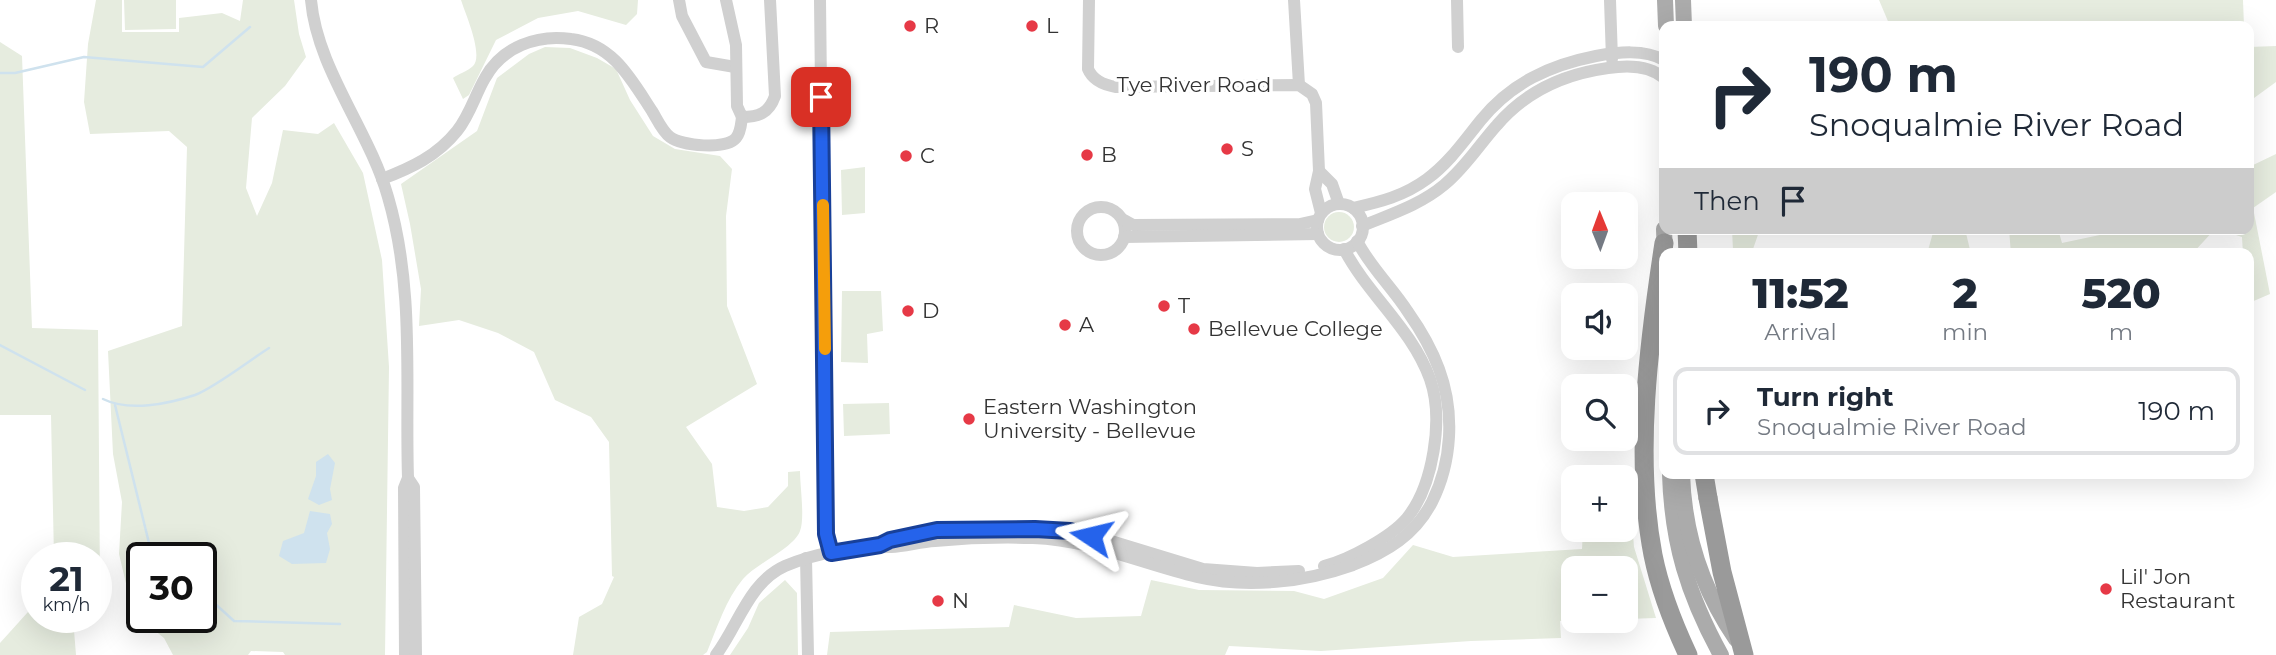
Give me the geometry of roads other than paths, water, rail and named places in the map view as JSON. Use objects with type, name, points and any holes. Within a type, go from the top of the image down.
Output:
[{"type":"highway","points":[[1659,298],[1652,322],[1645,441],[1648,515],[1653,554],[1668,609],[1688,655]]},
{"type":"highway","points":[[1705,479],[1722,572],[1746,655]]},
{"type":"main road","points":[[1665,0],[1666,21]]},
{"type":"main road","points":[[1683,0],[1684,21]]},
{"type":"main road","points":[[1670,479],[1672,520],[1682,567],[1695,604],[1720,655]]},
{"type":"main road","points":[[1682,479],[1686,518],[1695,555],[1712,599],[1746,655]]},
{"type":"street","points":[[311,0],[314,23],[325,57],[375,159],[382,180],[395,225],[405,288],[408,478],[404,488],[405,655]]},
{"type":"street","points":[[679,0],[682,16],[706,62],[735,67]]},
{"type":"street","points":[[382,180],[421,163],[447,142],[463,121],[492,66],[513,49],[533,41],[571,39],[604,50],[623,68],[665,132],[675,140],[689,144],[732,142],[739,134],[742,117],[737,106],[736,45],[726,0]]},
{"type":"street","points":[[742,117],[758,117],[771,107],[775,96],[770,0]]},
{"type":"street","points":[[820,0],[826,534],[831,553]]},
{"type":"street","name":"Tye River Road","points":[[1088,0],[1087,62],[1090,75],[1096,80],[1116,87],[1299,85],[1312,94],[1316,103],[1319,171]]},
{"type":"street","points":[[1294,0],[1299,85]]},
{"type":"street","points":[[1457,0],[1458,47]]},
{"type":"street","points":[[1609,0],[1612,67]]},
{"type":"street","points":[[1124,220],[1124,237],[1119,248],[1113,252],[1099,255],[1081,244],[1077,230],[1083,214],[1098,206],[1115,210],[1133,225],[1300,224],[1319,217],[1332,205],[1353,208],[1399,196],[1427,179],[1454,154],[1498,102],[1527,80],[1571,61],[1612,53],[1653,54],[1659,57]]},
{"type":"street","points":[[1363,226],[1410,207],[1446,183],[1506,116],[1535,92],[1570,76],[1612,67],[1643,67],[1659,74]]},
{"type":"street","points":[[1319,171],[1315,189],[1319,217],[1318,234],[1328,247],[1344,249],[1357,241],[1363,226],[1353,208]]},
{"type":"street","points":[[1319,171],[1332,184],[1339,204]]},
{"type":"street","points":[[1124,237],[1318,234]]},
{"type":"street","points":[[880,545],[891,547],[950,540],[1044,539],[1105,550],[1201,578],[1245,582],[1279,581],[1328,573],[1388,550],[1410,532],[1437,492],[1447,460],[1448,420],[1445,389],[1439,370],[1408,312],[1366,258],[1357,241]]},
{"type":"street","points":[[716,655],[764,579],[783,567],[806,558],[880,545],[890,540],[937,530],[1058,530],[1111,541],[1203,569],[1256,573],[1303,570],[1328,565],[1396,529],[1417,504],[1434,450],[1436,428],[1433,393],[1430,380],[1411,343],[1354,267],[1344,249]]},
{"type":"street","points":[[408,478],[414,487],[416,655]]},
{"type":"street","points":[[806,558],[808,650]]},
{"type":"water","points":[[328,454],[335,463],[330,489],[332,500],[319,505],[308,499],[316,476],[316,462]]},
{"type":"water","points":[[310,511],[330,514],[332,524],[327,533],[330,549],[326,563],[292,564],[279,556],[283,541],[304,533]]},
{"type":"waterway","points":[[0,73],[15,73],[84,57],[203,67],[250,27]]},
{"type":"waterway","points":[[0,345],[85,390]]},
{"type":"waterway","points":[[103,399],[136,406],[161,404],[195,395],[269,348]]},
{"type":"waterway","points":[[115,405],[149,542]]},
{"type":"waterway","points":[[217,606],[234,621],[340,624]]},
{"type":"place","name":"R","points":[[910,26]]},
{"type":"place","name":"L","points":[[1032,26]]},
{"type":"place","name":"S","points":[[1227,149]]},
{"type":"place","name":"B","points":[[1087,155]]},
{"type":"place","name":"C","points":[[906,156]]},
{"type":"place","name":"T","points":[[1164,306]]},
{"type":"place","name":"D","points":[[908,311]]},
{"type":"place","name":"A","points":[[1065,325]]},
{"type":"place","name":"Bellevue College","points":[[1194,329]]},
{"type":"place","name":"Eastern Washington University - Bellevue","points":[[969,419]]},
{"type":"place","name":"Lil' Jon Restaurant","points":[[2106,589]]},
{"type":"place","name":"N","points":[[938,601]]}]
